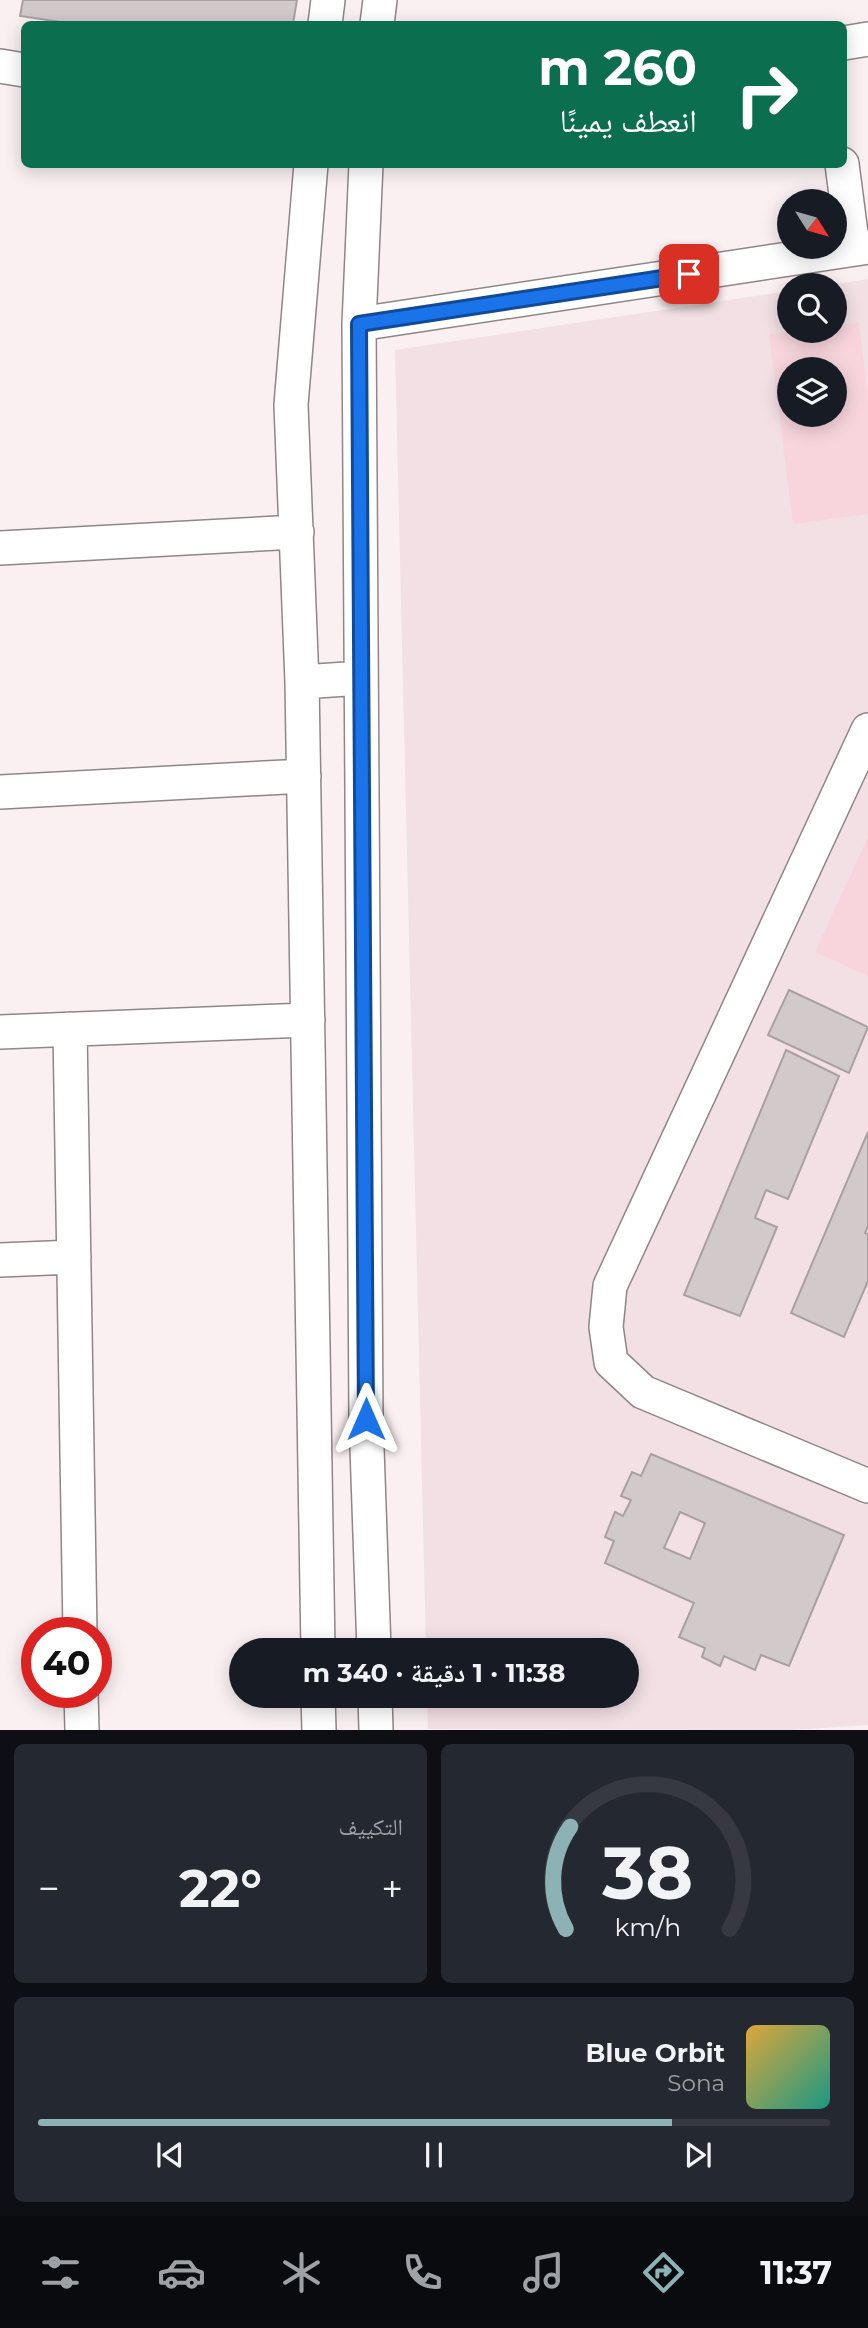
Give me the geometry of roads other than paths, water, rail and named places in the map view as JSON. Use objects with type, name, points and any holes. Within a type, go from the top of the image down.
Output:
[{"type":"street","points":[[325,21],[328,0]]},
{"type":"street","points":[[377,21],[380,0]]},
{"type":"street","points":[[847,42],[868,39]]},
{"type":"street","points":[[0,66],[21,70]]},
{"type":"street","points":[[311,168],[291,405],[302,682],[318,1638]]},
{"type":"street","points":[[366,168],[359,324],[366,1419],[374,1638]]},
{"type":"street","points":[[359,324],[861,248],[843,168]]},
{"type":"street","points":[[0,548],[297,532]]},
{"type":"street","points":[[302,682],[361,678]]},
{"type":"street","points":[[868,730],[610,1286],[606,1327],[611,1362],[643,1392],[868,1486]]},
{"type":"street","points":[[0,792],[304,776]]},
{"type":"street","points":[[0,1032],[308,1020]]},
{"type":"street","points":[[70,1029],[80,1617]]},
{"type":"street","points":[[0,1260],[74,1257]]},
{"type":"street","points":[[81,1708],[82,1730]]},
{"type":"street","points":[[318,1708],[319,1730]]},
{"type":"street","points":[[375,1708],[376,1730]]}]
